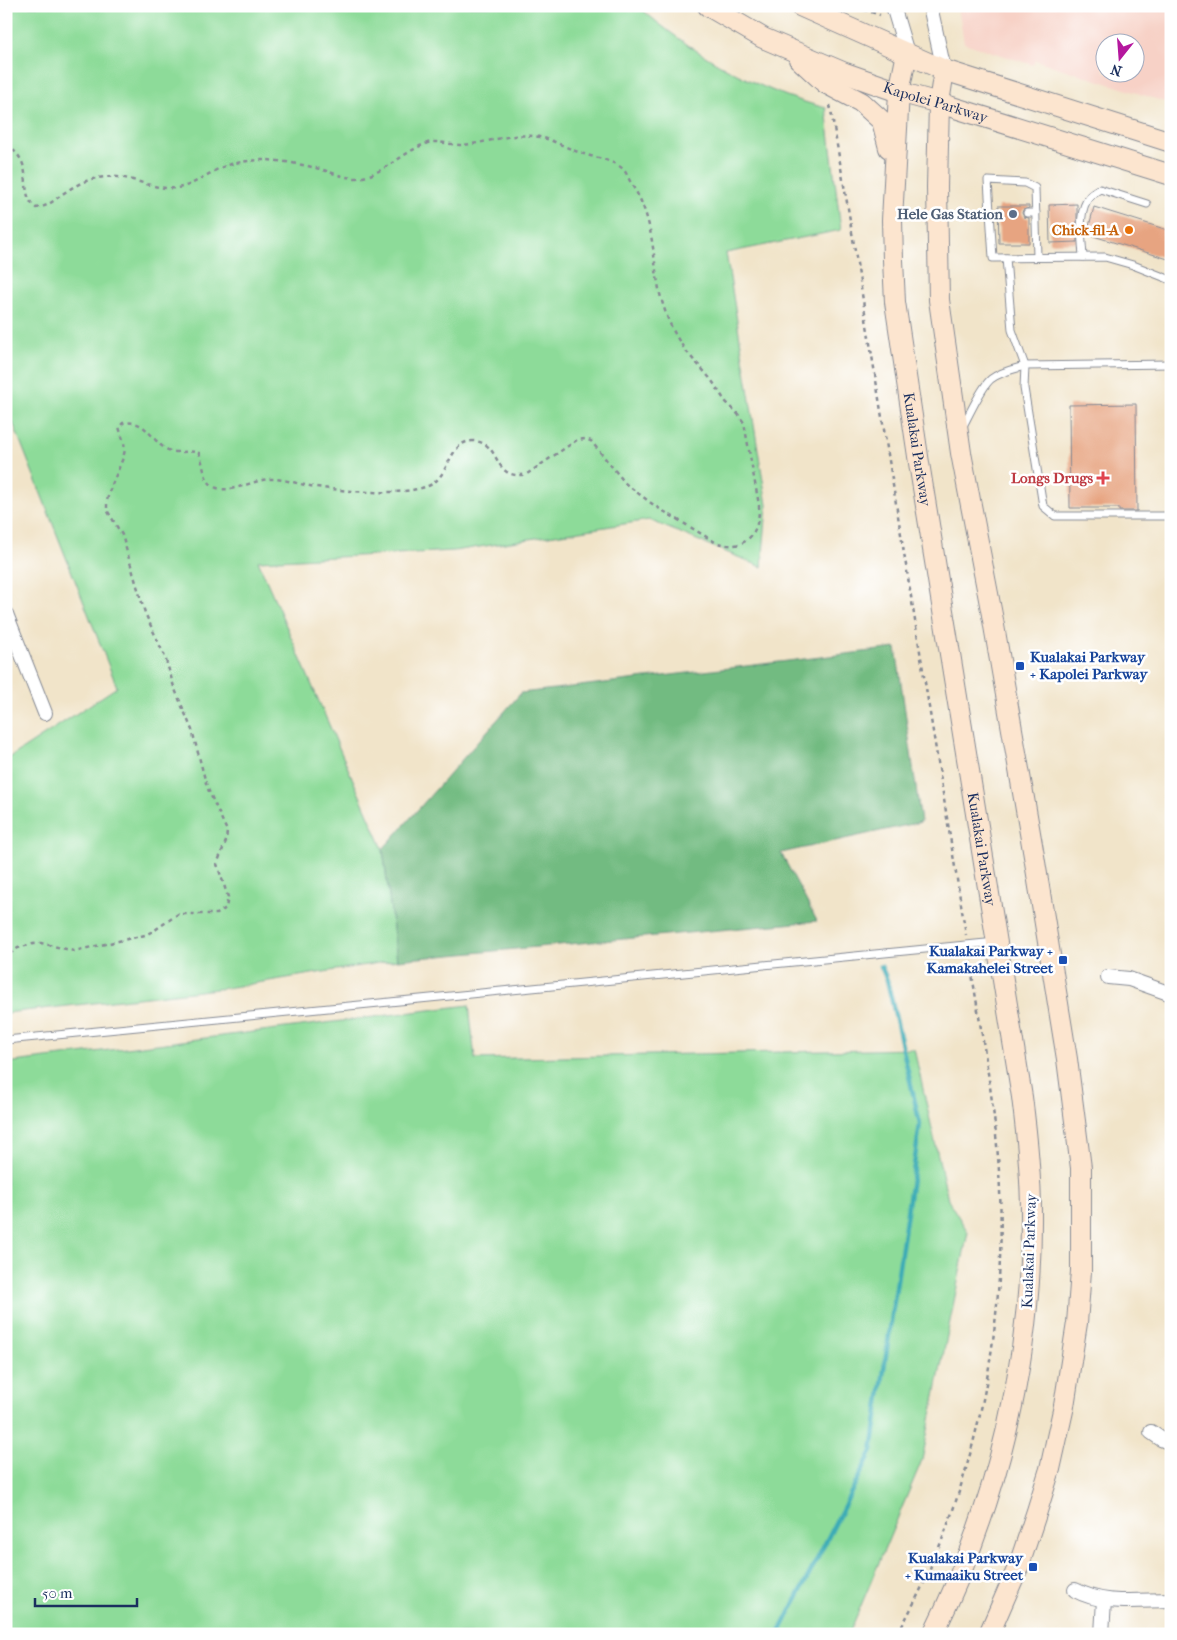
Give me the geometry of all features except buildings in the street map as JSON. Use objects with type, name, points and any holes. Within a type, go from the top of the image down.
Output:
[{"type":"main road","name":"Kapolei Parkway","points":[[708,6],[736,24],[790,51],[899,92],[1171,175]]},
{"type":"main road","points":[[800,6],[944,70],[1171,142]]},
{"type":"main road","points":[[790,51],[825,84],[861,102],[882,121],[894,170]]},
{"type":"main road","name":"Kualakai Parkway","points":[[906,53],[899,92],[894,170],[892,260],[900,344],[1022,1097],[1029,1148],[1032,1213],[1031,1259],[1023,1348],[1003,1449],[990,1495],[963,1569],[932,1634]]},
{"type":"main road","points":[[944,70],[939,103],[937,188],[939,300],[958,434],[1034,856],[1067,1059],[1081,1168],[1081,1271],[1077,1323],[1064,1406],[1050,1469],[1037,1511],[1019,1565],[989,1634]]},
{"type":"street","points":[[893,6],[906,53]]},
{"type":"street","points":[[930,6],[944,70]]},
{"type":"street","points":[[6,614],[45,714]]},
{"type":"street","points":[[1108,977],[1129,979],[1171,994]]},
{"type":"street","points":[[1151,1432],[1171,1444]]},
{"type":"street","points":[[1075,1590],[1084,1595],[1104,1600],[1171,1600]]},
{"type":"street","points":[[1102,1634],[1104,1600]]},
{"type":"lane","points":[[1037,257],[1035,188],[1025,183],[988,181],[993,213],[993,258],[1105,257],[1133,265],[1171,280]]},
{"type":"lane","points":[[1083,257],[1082,221],[1085,207],[1091,195],[1100,190],[1147,204]]},
{"type":"lane","points":[[1028,213],[1036,213]]},
{"type":"lane","points":[[1006,258],[1012,330],[1024,366],[1024,388],[1044,506],[1055,516],[1171,516]]},
{"type":"lane","points":[[958,434],[982,391],[991,379],[1006,371],[1024,366],[1171,364]]},
{"type":"lane","points":[[6,1040],[998,942]]},
{"type":"path","points":[[856,7],[880,15]]},
{"type":"path","points":[[830,105],[968,944],[993,1109],[1000,1190],[1001,1226],[998,1301],[985,1391],[975,1435],[961,1484],[933,1562],[898,1634]]},
{"type":"path","points":[[6,145],[17,153],[23,161],[28,198],[31,205],[36,208],[43,208],[66,191],[92,179],[108,176],[171,189],[181,188],[230,164],[264,160],[283,161],[357,178],[381,169],[416,148],[434,142],[462,145],[516,135],[544,138],[580,153],[613,163],[622,169],[644,209],[660,295],[674,334],[684,349],[708,375],[744,422],[760,518],[753,534],[740,545],[724,546],[715,542],[655,506],[626,484],[592,442],[585,439],[577,440],[527,474],[519,476],[512,476],[506,472],[489,448],[482,443],[473,441],[465,442],[458,447],[436,483],[416,490],[378,492],[350,490],[312,486],[275,479],[263,479],[221,490],[209,483],[206,478],[199,453],[192,450],[170,451],[140,425],[133,422],[123,423],[119,427],[125,450],[109,492],[107,510],[122,535],[146,612],[192,730],[207,787],[226,826],[227,836],[218,864],[228,901],[226,908],[220,913],[178,914],[145,935],[80,950],[68,950],[33,944],[18,948],[6,956]]},
{"type":"shaded area","points":[[958,6],[1171,6],[1171,104],[1103,82],[1144,82],[1144,32],[1094,32],[1094,79],[1035,60],[1033,65],[964,43]]},
{"type":"green space","points":[[6,6],[638,6],[680,39],[726,68],[775,92],[826,108],[841,230],[726,253],[767,505],[762,567],[649,520],[454,551],[258,561],[383,849],[397,960],[226,988],[6,1013],[6,760],[117,687],[6,405]]},
{"type":"green space","points":[[896,648],[921,822],[781,853],[817,921],[397,960],[383,849],[521,693]]},
{"type":"green space","points":[[469,1005],[475,1059],[914,1049],[948,1200],[968,1232],[922,1460],[849,1634],[6,1634],[6,1063]]},
{"type":"waterway","points":[[779,1634],[872,1451],[920,1124],[887,980],[881,966]]},
{"type":"place","name":"Hele Gas Station","points":[[1013,214]]},
{"type":"place","name":"Chick-fil-A","points":[[1129,230]]},
{"type":"place","name":"Longs Drugs","points":[[1103,478]]},
{"type":"place","name":"Kualakai Parkway + Kapolei Parkway","points":[[1020,666]]},
{"type":"place","name":"Kualakai Parkway + Kamakahelei Street","points":[[1063,960]]},
{"type":"place","name":"Kualakai Parkway + Kumaaiku Street","points":[[1033,1567]]}]
